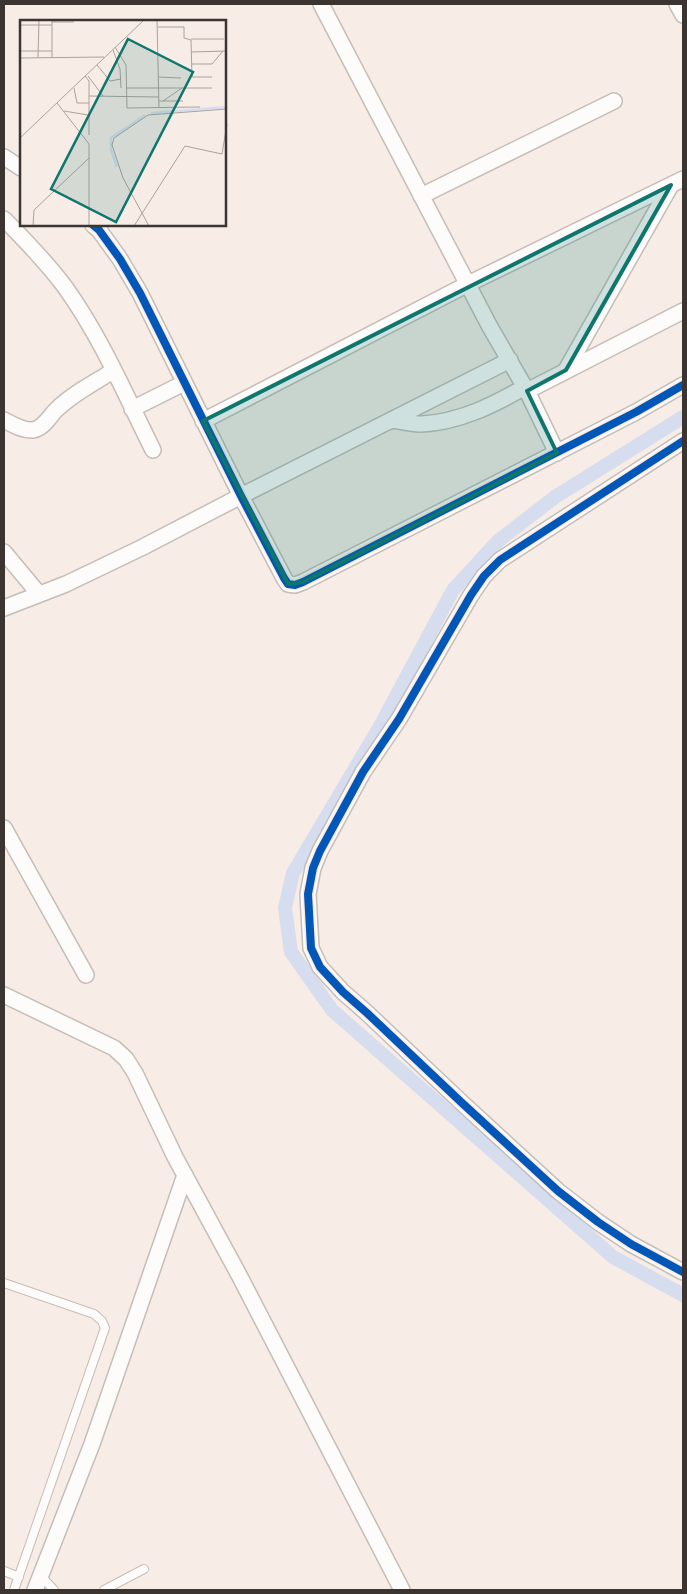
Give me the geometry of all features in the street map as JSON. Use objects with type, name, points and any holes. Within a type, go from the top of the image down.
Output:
[{"type":"street","points":[[321,4],[421,196],[526,389],[556,453]]},
{"type":"street","points":[[677,4],[683,15]]},
{"type":"street","points":[[421,196],[614,101]]},
{"type":"street","points":[[4,157],[20,167]]},
{"type":"street","points":[[203,422],[468,284],[677,182]]},
{"type":"street","points":[[566,370],[677,182]]},
{"type":"street","points":[[4,219],[65,287],[113,371],[152,450]]},
{"type":"street","points":[[94,226],[120,259],[140,293],[203,422],[288,584],[295,585],[636,412],[683,385]]},
{"type":"street","points":[[391,420],[421,424],[478,411],[566,370],[683,311]]},
{"type":"street","points":[[4,608],[66,584],[142,548],[510,360]]},
{"type":"street","points":[[4,420],[22,428],[37,429],[56,410],[74,396],[113,371]]},
{"type":"street","points":[[132,409],[184,383]]},
{"type":"street","points":[[683,442],[500,560],[484,576],[399,719],[351,793],[320,851],[313,868],[308,894],[309,934],[314,958],[343,992],[558,1190],[598,1222],[631,1244],[683,1272]]},
{"type":"street","points":[[4,552],[38,594]]},
{"type":"street","points":[[4,828],[86,975]]},
{"type":"street","points":[[4,995],[96,1038],[114,1048],[126,1059],[135,1073],[185,1175],[239,1275],[402,1590]]},
{"type":"street","points":[[36,1590],[92,1444],[185,1175]]},
{"type":"lane","points":[[4,1284],[94,1314],[100,1318],[104,1328],[14,1590]]},
{"type":"lane","points":[[104,1590],[144,1569]]},
{"type":"lane","points":[[4,1572],[19,1577]]},
{"type":"lane","points":[[41,1576],[54,1590]]},
{"type":"highlighted area","points":[[671,185],[566,370],[527,391],[557,453],[303,582],[288,584],[203,421]]},
{"type":"waterway","points":[[683,417],[555,497],[498,541],[453,590],[379,728],[293,873],[285,908],[291,952],[332,1010],[613,1257],[683,1295]]},
{"type":"cycle path","points":[[94,226],[120,259],[140,293],[241,496],[288,584],[295,585],[303,582],[636,412],[683,385]]},
{"type":"cycle path","points":[[683,441],[500,560],[484,576],[399,719],[363,772],[320,851],[313,868],[308,894],[311,948],[320,967],[343,992],[558,1191],[598,1222],[631,1244],[683,1272]]}]
